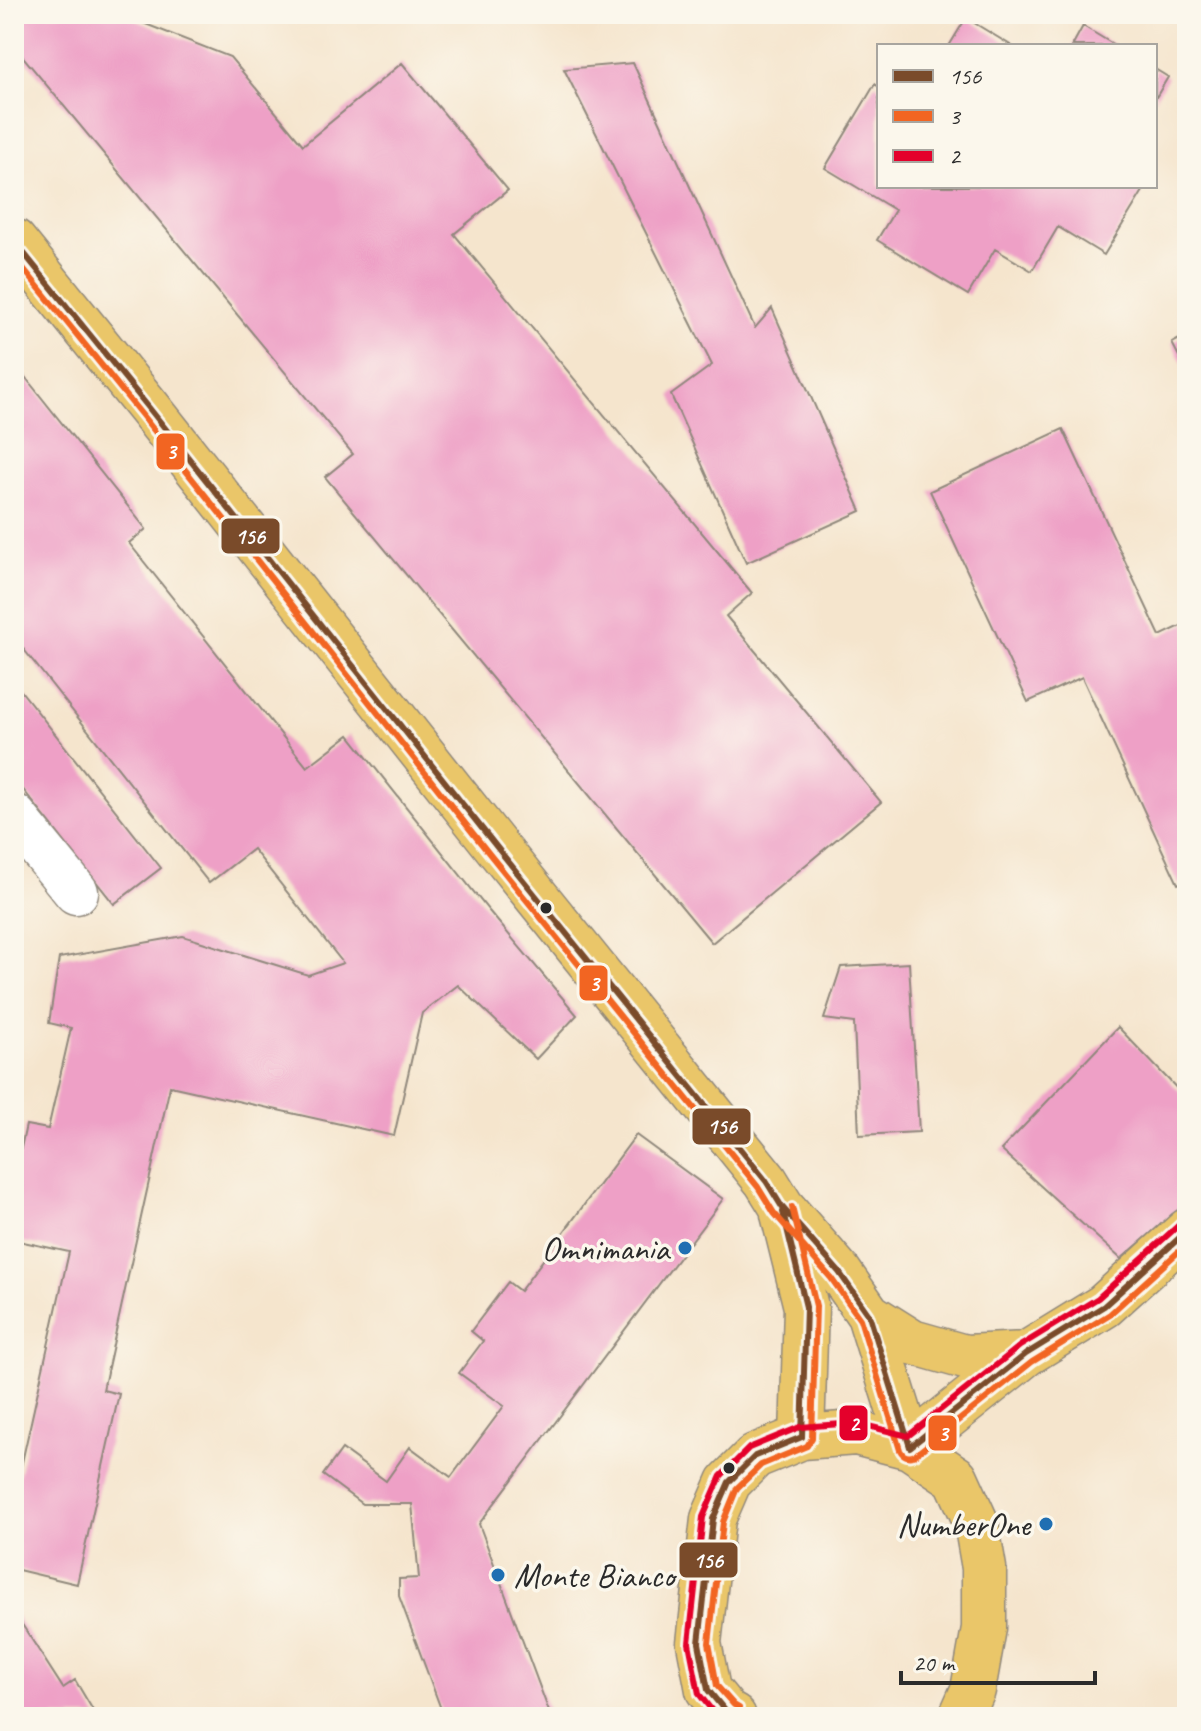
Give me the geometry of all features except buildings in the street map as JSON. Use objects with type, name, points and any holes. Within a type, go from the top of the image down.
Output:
[{"type":"main road","points":[[14,241],[748,1158],[782,1207],[839,1272],[869,1315],[910,1447]]},
{"type":"main road","points":[[782,1207],[806,1307],[802,1437]]},
{"type":"main road","points":[[910,1447],[1026,1354],[1104,1306],[1187,1231]]},
{"type":"main road","points":[[869,1315],[912,1342],[965,1357],[1026,1354]]},
{"type":"main road","points":[[726,1716],[708,1690],[699,1643],[713,1519],[729,1482],[755,1456],[802,1437],[856,1433],[910,1447],[956,1478],[976,1522],[984,1568],[984,1628],[973,1690],[961,1717]]},
{"type":"street","points":[[14,816],[76,892]]},
{"type":"transit line","name":"156","points":[[14,241],[766,1181],[782,1207],[839,1272],[869,1315],[910,1447]]},
{"type":"transit line","name":"3","points":[[14,257],[758,1187],[774,1213],[831,1278],[860,1319],[903,1454],[915,1455],[1032,1362],[1110,1314],[1187,1244]]},
{"type":"transit line","name":"3","points":[[739,1708],[717,1686],[709,1643],[723,1522],[737,1488],[761,1465],[807,1446],[812,1438],[816,1306],[792,1207]]},
{"type":"transit line","name":"156","points":[[783,1212],[806,1307],[802,1437]]},
{"type":"transit line","name":"2","points":[[717,1717],[699,1694],[689,1643],[703,1517],[721,1476],[749,1448],[800,1427],[856,1423],[908,1436],[1020,1346],[1098,1298],[1180,1224]]},
{"type":"transit line","name":"156","points":[[910,1447],[1026,1354],[1104,1306],[1187,1231]]},
{"type":"transit line","name":"156","points":[[734,1717],[708,1690],[699,1643],[713,1519],[729,1482],[755,1456],[802,1437]]},
{"type":"place","name":"Omnimania","points":[[685,1248]]},
{"type":"place","name":"NumberOne","points":[[1046,1524]]},
{"type":"place","name":"Monte Bianco","points":[[498,1575]]}]
